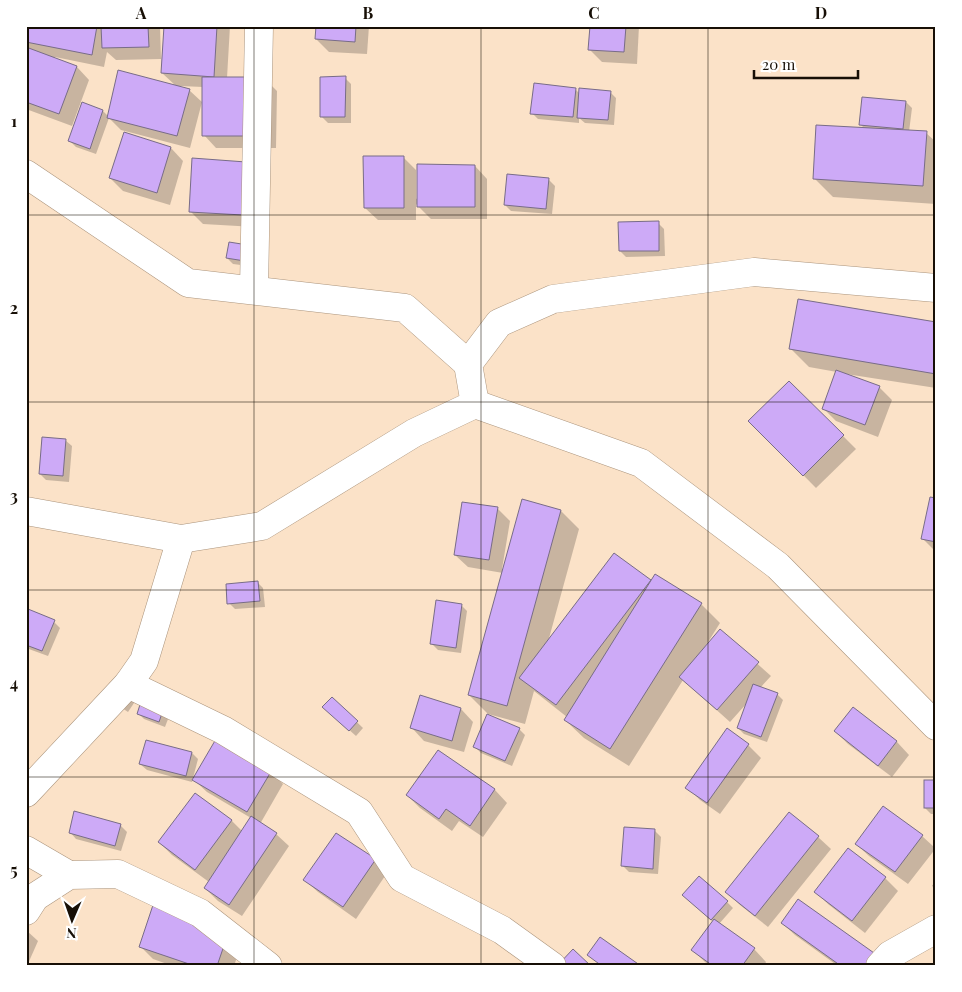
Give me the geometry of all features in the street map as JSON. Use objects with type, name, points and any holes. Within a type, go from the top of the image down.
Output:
[{"type":"street","points":[[254,290],[260,26]]},
{"type":"street","points":[[26,174],[188,283],[405,308],[468,364],[475,404]]},
{"type":"street","points":[[468,364],[499,323],[553,299],[754,272],[936,288]]},
{"type":"street","points":[[26,511],[181,539],[262,526],[414,433],[475,404],[641,463],[778,566],[936,726]]},
{"type":"street","points":[[26,793],[128,684],[144,661],[181,539]]},
{"type":"street","points":[[128,684],[223,730],[359,812],[402,878],[502,930],[552,966]]},
{"type":"street","points":[[26,850],[69,875],[118,874],[200,913],[268,966]]},
{"type":"street","points":[[26,911],[35,897],[69,875]]},
{"type":"street","points":[[889,962],[936,929]]},
{"type":"building","points":[[26,26],[97,26],[92,55],[26,42]]},
{"type":"building","points":[[101,26],[148,26],[149,47],[102,48]]},
{"type":"building","points":[[164,26],[217,26],[214,77],[161,73]]},
{"type":"building","points":[[316,26],[356,26],[355,42],[315,39]]},
{"type":"building","points":[[590,26],[626,26],[624,52],[588,50]]},
{"type":"building","points":[[26,47],[77,66],[59,114],[26,102]]},
{"type":"building","points":[[118,70],[190,89],[177,136],[107,118]]},
{"type":"building","points":[[346,76],[345,117],[320,117],[320,77]]},
{"type":"building","points":[[202,77],[265,77],[264,136],[202,136]]},
{"type":"building","points":[[534,83],[576,88],[573,117],[530,114]]},
{"type":"building","points":[[579,88],[611,91],[608,120],[577,118]]},
{"type":"building","points":[[862,97],[906,101],[903,129],[859,125]]},
{"type":"building","points":[[82,102],[103,110],[90,149],[68,141]]},
{"type":"building","points":[[816,125],[927,131],[923,186],[813,179]]},
{"type":"building","points":[[124,132],[171,147],[157,193],[109,178]]},
{"type":"building","points":[[363,156],[404,156],[404,208],[364,208]]},
{"type":"building","points":[[192,158],[246,162],[243,215],[189,212]]},
{"type":"building","points":[[417,164],[475,165],[475,207],[417,207]]},
{"type":"building","points":[[507,174],[549,178],[546,209],[504,205]]},
{"type":"building","points":[[659,221],[659,251],[619,251],[618,222]]},
{"type":"building","points":[[229,242],[254,246],[251,262],[226,258]]},
{"type":"building","points":[[798,299],[936,322],[936,374],[789,349]]},
{"type":"building","points":[[836,370],[880,386],[865,425],[822,409]]},
{"type":"building","points":[[789,381],[844,435],[803,476],[748,421]]},
{"type":"building","points":[[42,437],[66,439],[63,476],[39,474]]},
{"type":"building","points":[[930,497],[936,498],[936,542],[921,539]]},
{"type":"building","points":[[522,499],[561,510],[507,706],[468,695]]},
{"type":"building","points":[[462,502],[498,507],[489,560],[454,555]]},
{"type":"building","points":[[614,553],[651,580],[556,705],[519,678]]},
{"type":"building","points":[[655,574],[702,603],[610,749],[564,720]]},
{"type":"building","points":[[258,581],[260,601],[227,604],[226,584]]},
{"type":"building","points":[[436,600],[462,604],[456,648],[430,644]]},
{"type":"building","points":[[28,609],[55,620],[42,651],[26,645],[26,614]]},
{"type":"building","points":[[720,629],[759,662],[717,710],[679,677]]},
{"type":"building","points":[[753,684],[778,693],[761,737],[737,728]]},
{"type":"building","points":[[144,692],[167,699],[159,722],[137,714]]},
{"type":"building","points":[[420,695],[461,708],[452,741],[410,728]]},
{"type":"building","points":[[332,697],[358,721],[349,731],[322,707]]},
{"type":"building","points":[[853,707],[897,741],[878,766],[834,731]]},
{"type":"building","points":[[487,714],[520,728],[505,761],[473,747]]},
{"type":"building","points":[[727,728],[749,744],[707,803],[685,788]]},
{"type":"building","points":[[216,739],[272,770],[247,812],[192,780]]},
{"type":"building","points":[[146,740],[192,752],[186,776],[139,764]]},
{"type":"building","points":[[438,750],[495,789],[470,826],[446,809],[439,819],[406,795]]},
{"type":"building","points":[[924,780],[936,780],[936,808],[924,808]]},
{"type":"building","points":[[195,793],[232,820],[195,870],[158,842]]},
{"type":"building","points":[[883,806],[923,835],[895,872],[855,844]]},
{"type":"building","points":[[74,811],[121,824],[115,846],[69,833]]},
{"type":"building","points":[[789,812],[819,836],[755,916],[725,892]]},
{"type":"building","points":[[251,816],[277,833],[229,905],[204,888]]},
{"type":"building","points":[[624,827],[655,829],[653,869],[621,866]]},
{"type":"building","points":[[336,833],[376,859],[343,907],[303,880]]},
{"type":"building","points":[[848,848],[886,877],[852,921],[814,892]]},
{"type":"building","points":[[699,876],[728,901],[711,920],[682,895]]},
{"type":"building","points":[[798,899],[891,965],[841,966],[781,923]]},
{"type":"building","points":[[153,905],[229,931],[217,966],[195,966],[139,947]]},
{"type":"building","points":[[714,919],[755,948],[742,966],[713,966],[691,950]]},
{"type":"building","points":[[600,937],[641,966],[602,966],[587,955]]},
{"type":"building","points":[[573,949],[591,966],[557,966]]}]
